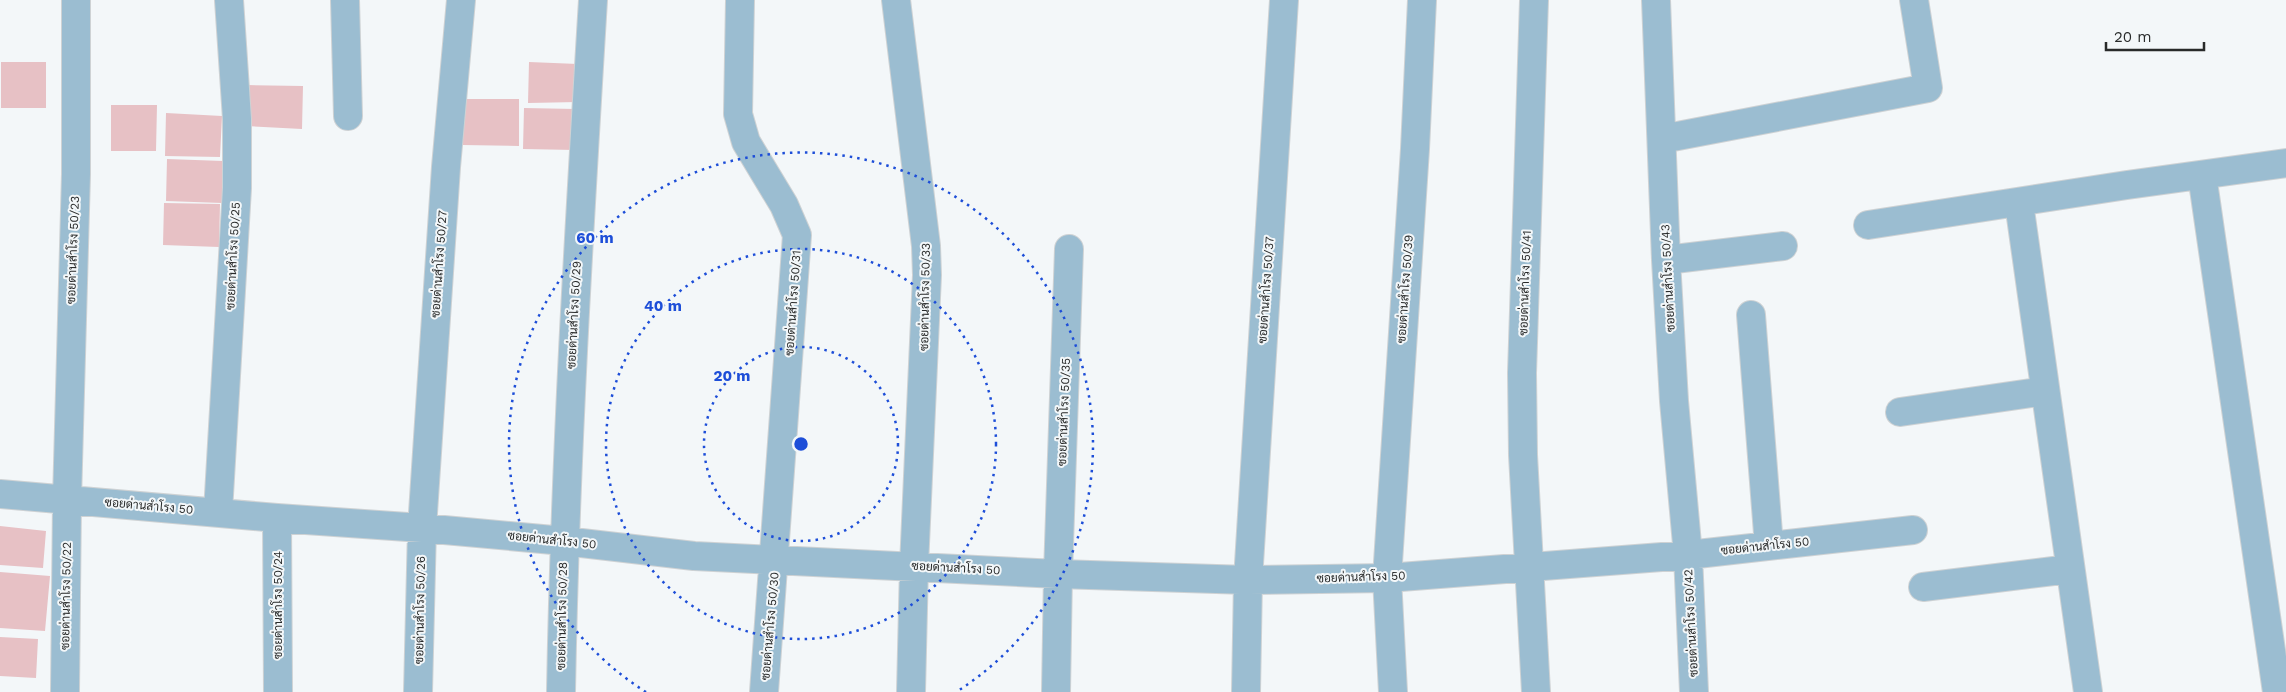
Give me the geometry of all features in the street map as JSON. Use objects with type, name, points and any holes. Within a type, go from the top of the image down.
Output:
[{"type":"street","name":"ซอยด่านสำโรง 50/23","points":[[67,500],[76,174],[76,0]]},
{"type":"street","name":"ซอยด่านสำโรง 50/25","points":[[218,512],[236,188],[237,119],[229,0]]},
{"type":"street","points":[[345,0],[348,116]]},
{"type":"street","name":"ซอยด่านสำโรง 50/27","points":[[422,528],[446,167],[461,0]]},
{"type":"street","name":"ซอยด่านสำโรง 50/29","points":[[564,541],[577,252],[593,0]]},
{"type":"street","name":"ซอยด่านสำโรง 50/31","points":[[740,0],[738,114],[746,142],[784,205],[798,235],[775,560]]},
{"type":"street","name":"ซอยด่านสำโรง 50/33","points":[[896,0],[926,246],[927,306],[914,566],[911,692]]},
{"type":"street","name":"ซอยด่านสำโรง 50/37","points":[[1246,692],[1248,580],[1284,0]]},
{"type":"street","name":"ซอยด่านสำโรง 50/39","points":[[1393,692],[1388,578],[1422,0]]},
{"type":"street","name":"ซอยด่านสำโรง 50/41","points":[[1534,0],[1522,373],[1523,454],[1536,692]]},
{"type":"street","name":"ซอยด่านสำโรง 50/43","points":[[1656,0],[1666,260],[1674,401],[1688,555]]},
{"type":"street","points":[[1662,139],[1928,88],[1914,0]]},
{"type":"street","points":[[1868,225],[2286,163]]},
{"type":"street","points":[[2202,175],[2277,692]]},
{"type":"street","points":[[2019,203],[2088,692]]},
{"type":"street","points":[[1666,260],[1783,246]]},
{"type":"street","name":"ซอยด่านสำโรง 50/35","points":[[1056,692],[1069,249]]},
{"type":"street","points":[[1751,315],[1768,546]]},
{"type":"street","points":[[1900,412],[2045,391]]},
{"type":"street","name":"ซอยด่านสำโรง 50","points":[[0,494],[277,518],[422,528],[564,541],[694,556],[1058,574],[1248,580],[1388,578],[1530,565],[1688,555],[1913,530]]},
{"type":"street","name":"ซอยด่านสำโรง 50/22","points":[[64,692],[67,500]]},
{"type":"street","name":"ซอยด่านสำโรง 50/24","points":[[277,518],[278,692]]},
{"type":"street","name":"ซอยด่านสำโรง 50/26","points":[[418,692],[422,528]]},
{"type":"street","name":"ซอยด่านสำโรง 50/28","points":[[561,692],[564,541]]},
{"type":"street","name":"ซอยด่านสำโรง 50/42","points":[[1688,555],[1694,692]]},
{"type":"street","name":"ซอยด่านสำโรง 50/30","points":[[764,692],[775,560]]},
{"type":"street","points":[[1923,586],[2070,569]]},
{"type":"building","points":[[1,62],[46,62],[46,108],[1,108]]},
{"type":"building","points":[[529,62],[578,64],[578,102],[528,103]]},
{"type":"building","points":[[247,85],[303,86],[302,129],[246,126]]},
{"type":"building","points":[[461,99],[519,99],[519,146],[462,145]]},
{"type":"building","points":[[111,105],[157,105],[156,151],[111,151]]},
{"type":"building","points":[[524,108],[576,109],[575,150],[523,149]]},
{"type":"building","points":[[166,113],[222,116],[220,157],[165,156]]},
{"type":"building","points":[[167,159],[223,161],[222,203],[166,201]]},
{"type":"building","points":[[164,203],[220,204],[219,247],[163,245]]},
{"type":"building","points":[[0,526],[46,531],[43,568],[0,565]]},
{"type":"building","points":[[0,572],[50,576],[45,631],[0,628]]},
{"type":"building","points":[[0,637],[38,639],[36,678],[0,676]]}]
